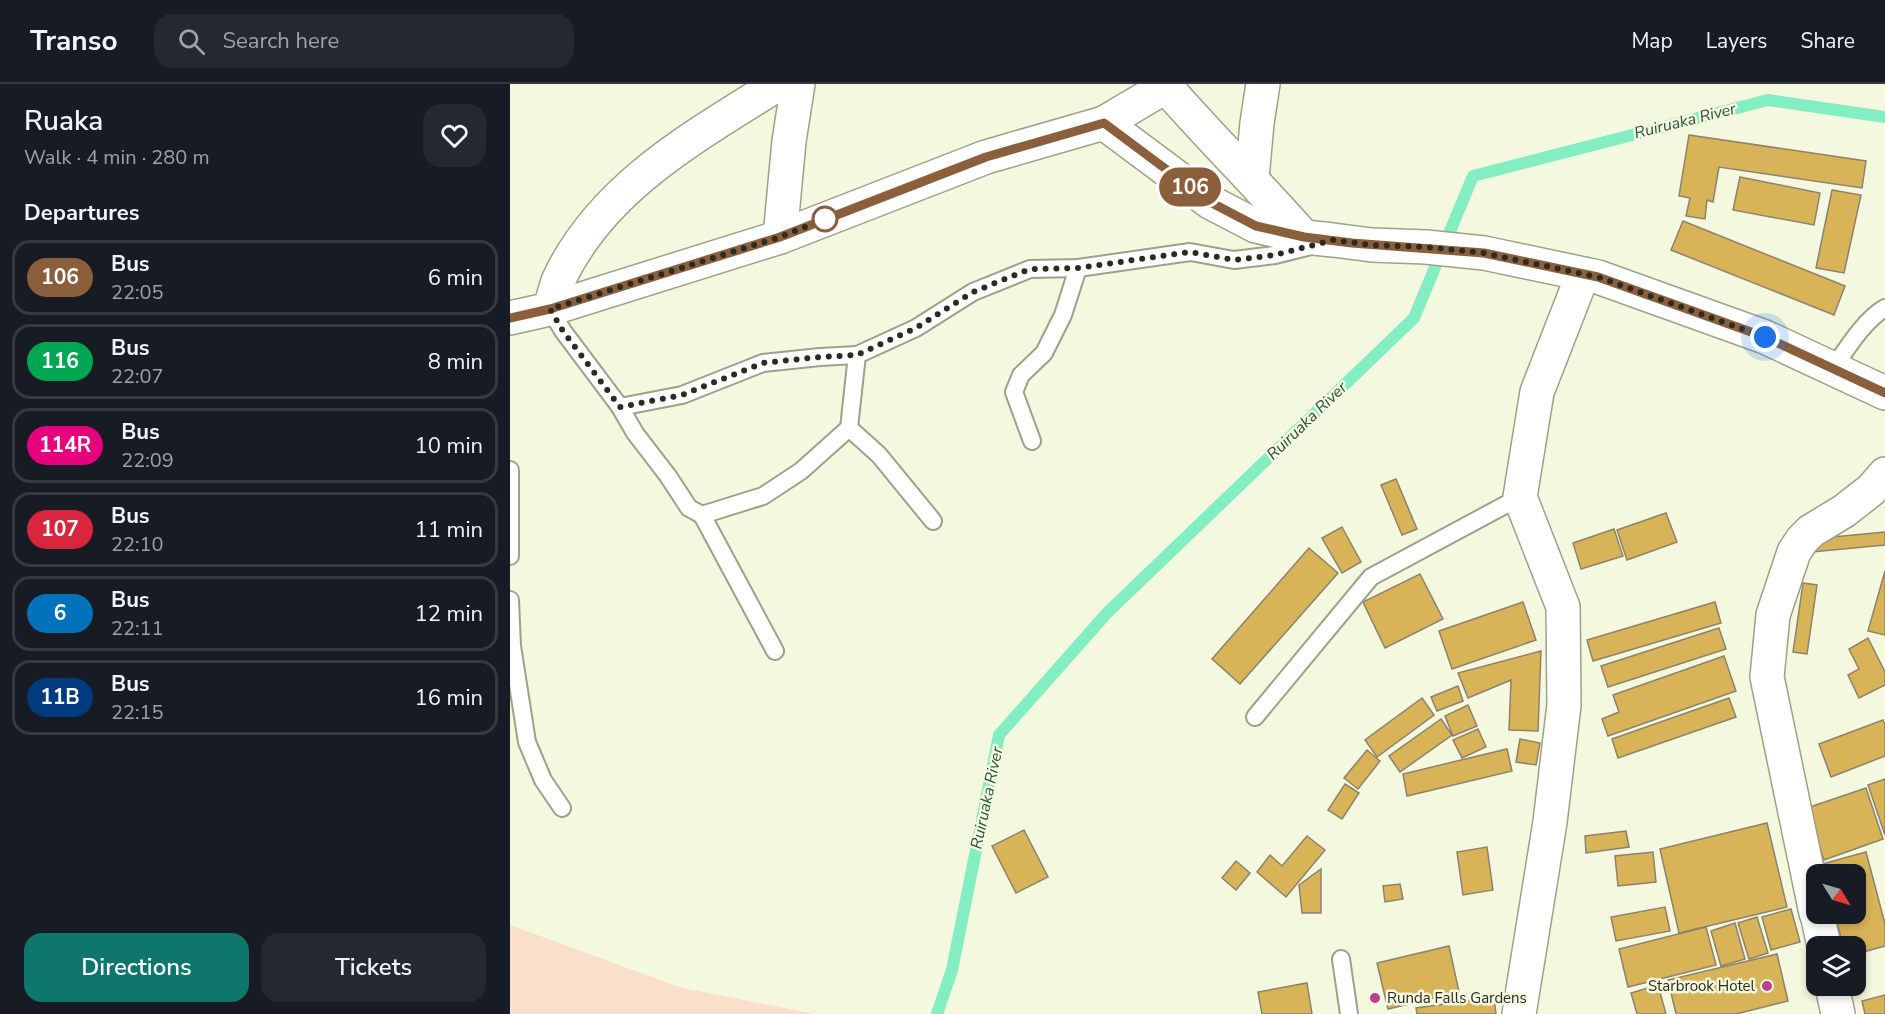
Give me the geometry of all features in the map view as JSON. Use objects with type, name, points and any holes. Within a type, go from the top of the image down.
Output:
[{"type":"main road","points":[[550,309],[558,280],[580,242],[620,194],[677,148],[778,84]]},
{"type":"main road","points":[[780,237],[789,141],[798,84]]},
{"type":"main road","points":[[1252,178],[1263,84]]},
{"type":"main road","points":[[510,318],[550,309],[780,237],[986,157],[1104,123],[1168,85],[1206,132],[1318,239]]},
{"type":"main road","points":[[1104,123],[1210,202],[1256,226],[1318,239],[1484,253],[1598,277],[1765,337],[1885,393]]},
{"type":"main road","points":[[1519,1014],[1549,833],[1564,705],[1563,607],[1520,497],[1538,392],[1583,274]]},
{"type":"main road","points":[[1807,864],[1767,677],[1773,615],[1794,552],[1802,540],[1811,531],[1844,511],[1885,474]]},
{"type":"main road","points":[[1834,996],[1838,1014]]},
{"type":"lane","points":[[620,407],[682,395],[763,363],[857,355],[916,328],[973,292],[1030,269],[1078,268],[1190,252],[1234,260],[1275,255],[1318,239]]},
{"type":"lane","points":[[1032,441],[1014,392],[1021,375],[1044,353],[1063,315],[1078,268]]},
{"type":"lane","points":[[1832,370],[1855,338],[1885,308]]},
{"type":"lane","points":[[550,309],[563,331],[620,407],[635,433],[689,508],[702,515],[775,651]]},
{"type":"lane","points":[[702,515],[763,496],[801,471],[849,428],[857,355]]},
{"type":"lane","points":[[849,428],[879,455],[933,521]]},
{"type":"lane","points":[[510,470],[510,556]]},
{"type":"lane","points":[[1255,717],[1371,577],[1520,497]]},
{"type":"lane","points":[[510,600],[512,646],[527,742],[543,780],[562,808]]},
{"type":"lane","points":[[1341,959],[1349,1014]]},
{"type":"shaded area","points":[[510,925],[682,988],[816,1014],[510,1014]]},
{"type":"building","points":[[1689,135],[1866,161],[1862,188],[1719,167],[1713,202],[1707,200],[1705,219],[1686,216],[1690,198],[1679,196]]},
{"type":"building","points":[[1740,177],[1820,193],[1814,225],[1733,210]]},
{"type":"building","points":[[1832,190],[1861,195],[1844,273],[1816,268]]},
{"type":"building","points":[[1683,221],[1845,286],[1834,315],[1671,250]]},
{"type":"building","points":[[1396,479],[1417,529],[1402,535],[1381,485]]},
{"type":"building","points":[[1666,513],[1677,542],[1627,560],[1617,530]]},
{"type":"building","points":[[1342,527],[1361,562],[1342,573],[1322,538]]},
{"type":"building","points":[[1614,529],[1623,556],[1581,569],[1573,543]]},
{"type":"building","points":[[1885,532],[1885,545],[1812,552],[1812,539]]},
{"type":"building","points":[[1309,548],[1338,573],[1240,684],[1212,659]]},
{"type":"building","points":[[1885,571],[1885,635],[1868,631]]},
{"type":"building","points":[[1420,574],[1443,619],[1385,648],[1363,602]]},
{"type":"building","points":[[1803,583],[1817,585],[1807,654],[1793,652]]},
{"type":"building","points":[[1523,602],[1536,640],[1452,669],[1439,631]]},
{"type":"building","points":[[1715,602],[1721,623],[1593,661],[1587,640]]},
{"type":"building","points":[[1719,628],[1726,649],[1608,687],[1601,666]]},
{"type":"building","points":[[1868,638],[1885,672],[1885,685],[1859,698],[1848,675],[1859,669],[1849,649]]},
{"type":"building","points":[[1541,651],[1538,731],[1509,730],[1511,680],[1468,698],[1458,673]]},
{"type":"building","points":[[1724,656],[1736,691],[1608,736],[1602,719],[1619,712],[1613,695]]},
{"type":"building","points":[[1458,686],[1463,701],[1437,711],[1431,697]]},
{"type":"building","points":[[1422,698],[1434,715],[1377,757],[1365,740]]},
{"type":"building","points":[[1729,698],[1736,717],[1618,758],[1612,739]]},
{"type":"building","points":[[1468,705],[1477,726],[1453,736],[1445,716]]},
{"type":"building","points":[[1441,719],[1452,735],[1400,772],[1389,756]]},
{"type":"building","points":[[1883,720],[1885,756],[1831,777],[1819,744]]},
{"type":"building","points":[[1478,729],[1486,747],[1462,758],[1453,740]]},
{"type":"building","points":[[1520,739],[1540,743],[1536,765],[1516,762]]},
{"type":"building","points":[[1507,749],[1512,771],[1407,796],[1403,774]]},
{"type":"building","points":[[1367,750],[1380,761],[1358,789],[1344,778]]},
{"type":"building","points":[[1885,779],[1885,835],[1868,785]]},
{"type":"building","points":[[1345,784],[1359,793],[1342,819],[1328,810]]},
{"type":"building","points":[[1866,788],[1883,839],[1824,860],[1807,808]]},
{"type":"building","points":[[1767,823],[1787,907],[1679,933],[1660,849]]},
{"type":"building","points":[[1024,830],[1048,877],[1016,893],[992,846]]},
{"type":"building","points":[[1626,831],[1629,847],[1586,853],[1585,836]]},
{"type":"building","points":[[1307,836],[1325,850],[1286,897],[1257,872],[1270,855],[1282,866]]},
{"type":"building","points":[[1487,847],[1493,890],[1463,895],[1457,852]]},
{"type":"building","points":[[1653,852],[1656,882],[1618,886],[1615,856]]},
{"type":"building","points":[[1866,852],[1885,924],[1885,946],[1866,951],[1866,936],[1840,936],[1838,924],[1866,924],[1866,864],[1822,864]]},
{"type":"building","points":[[1236,861],[1250,873],[1236,890],[1222,878]]},
{"type":"building","points":[[1321,869],[1321,913],[1302,913],[1299,885]]},
{"type":"building","points":[[1400,884],[1403,899],[1385,902],[1383,886]]},
{"type":"building","points":[[1665,907],[1670,931],[1616,941],[1611,917]]},
{"type":"building","points":[[1791,909],[1800,942],[1771,950],[1762,917]]},
{"type":"building","points":[[1757,917],[1768,953],[1749,959],[1738,923]]},
{"type":"building","points":[[1735,923],[1745,959],[1721,966],[1711,931]]},
{"type":"building","points":[[1706,927],[1716,965],[1628,987],[1619,949]]},
{"type":"building","points":[[1449,946],[1459,992],[1388,1009],[1377,963]]},
{"type":"building","points":[[1777,954],[1788,1001],[1736,1014],[1676,1014],[1668,980]]},
{"type":"building","points":[[1307,983],[1312,1014],[1262,1014],[1258,992]]},
{"type":"building","points":[[1658,985],[1666,1014],[1637,1014],[1631,993]]},
{"type":"building","points":[[1885,995],[1885,1014],[1865,1014],[1862,1001]]},
{"type":"building","points":[[1494,997],[1496,1014],[1417,1014],[1416,1008]]},
{"type":"waterway","name":"Ruiruaka River","points":[[937,1014],[952,970],[999,735],[1107,613],[1414,318],[1473,176],[1768,100],[1885,117]]},
{"type":"bus line","name":"106","points":[[510,318],[550,309],[780,237],[986,157],[1104,123],[1210,202],[1256,226],[1304,237],[1352,243],[1484,253],[1598,277],[1765,337],[1885,393]]},
{"type":"place","name":"Starbrook Hotel","points":[[1767,986]]},
{"type":"place","name":"Runda Falls Gardens","points":[[1375,998]]},
{"type":"route","points":[[825,219],[780,237],[550,309],[563,331],[620,407],[682,395],[763,363],[857,355],[916,328],[973,292],[1030,269],[1078,268],[1190,252],[1234,260],[1275,255],[1333,240],[1484,253],[1598,277],[1765,337]]}]
